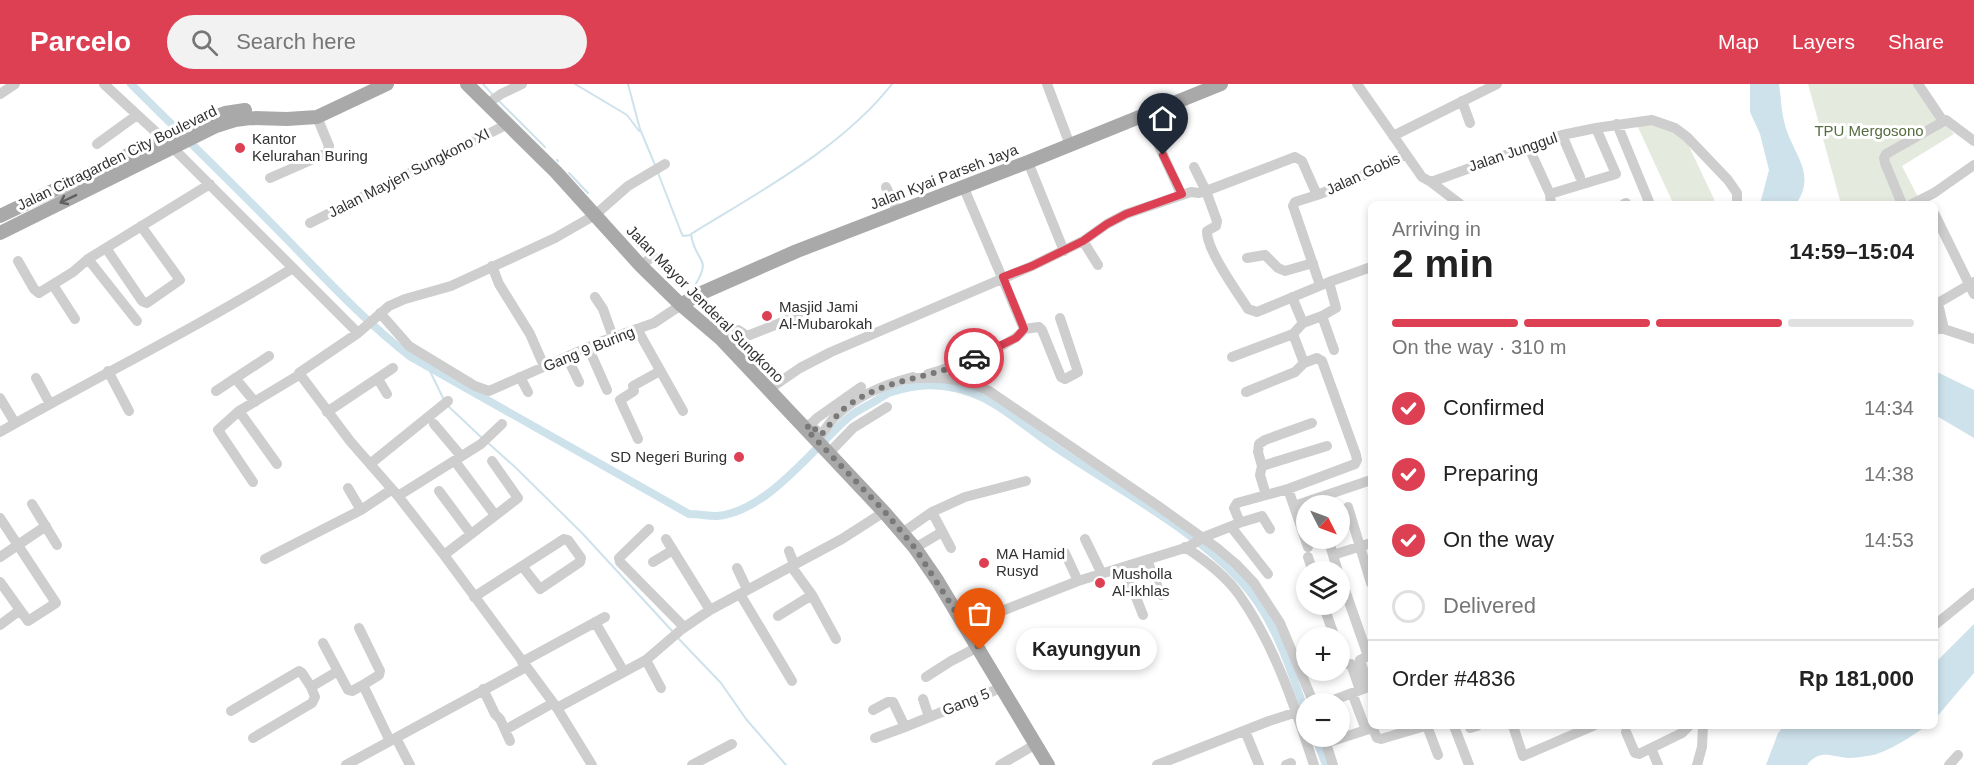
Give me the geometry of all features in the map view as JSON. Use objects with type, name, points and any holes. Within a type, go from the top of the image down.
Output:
[{"type":"main road","name":"Jalan Citragarden City Boulevard","points":[[0,216],[171,141],[225,113],[240,110],[313,110],[331,104],[370,84]]},
{"type":"main road","name":"Jalan Citragarden City Boulevard","points":[[194,130],[235,120],[317,117],[387,84]]},
{"type":"main road","name":"Jalan Mayor Jenderal Sungkono","points":[[467,84],[494,99],[508,124],[556,172],[600,210],[648,260],[681,305],[727,335],[773,386],[816,428],[828,452],[885,512],[915,548],[1003,687],[1048,765]]},
{"type":"main road","name":"Jalan Kyai Parseh Jaya","points":[[681,305],[697,295],[797,251],[1070,146],[1221,84]]},
{"type":"main road","name":"Jalan Citragarden City Boulevard","points":[[0,233],[171,141]]},
{"type":"street","points":[[0,94],[15,84]]},
{"type":"street","points":[[104,84],[137,115],[171,141],[293,268],[360,331]]},
{"type":"street","points":[[494,99],[522,84]]},
{"type":"street","points":[[1047,84],[1070,146]]},
{"type":"street","points":[[1357,84],[1422,177],[1456,201]]},
{"type":"street","points":[[1393,136],[1497,84]]},
{"type":"street","points":[[1918,84],[1943,121]]},
{"type":"street","points":[[1462,101],[1470,123]]},
{"type":"street","points":[[97,144],[137,115]]},
{"type":"street","points":[[1144,115],[1182,194]]},
{"type":"street","points":[[270,178],[327,153],[329,146],[317,117]]},
{"type":"street","name":"Jalan Junggul","points":[[1431,182],[1562,135],[1617,124],[1652,120],[1675,128],[1694,144],[1728,180],[1737,193],[1737,201]]},
{"type":"street","points":[[1901,201],[1884,156],[1943,121],[1949,121],[1974,141]]},
{"type":"street","name":"Jalan Mayjen Sungkono XI","points":[[310,223],[508,124]]},
{"type":"street","points":[[1617,124],[1649,201]]},
{"type":"street","points":[[1528,146],[1550,199],[1616,174],[1596,128]]},
{"type":"street","points":[[1562,135],[1580,177]]},
{"type":"street","name":"Jalan Gobis","points":[[1206,191],[1295,157],[1302,161],[1317,195],[1348,183],[1406,154]]},
{"type":"street","points":[[1028,162],[1064,250]]},
{"type":"street","points":[[1927,201],[1974,165]]},
{"type":"street","points":[[253,482],[218,430],[239,411],[299,375],[300,370],[360,331],[389,306],[405,299],[452,286],[555,238],[600,210],[628,186],[659,167]]},
{"type":"street","points":[[1194,167],[1206,191],[1217,225],[1207,231],[1207,237],[1223,270],[1248,309],[1257,312],[1325,283],[1368,268]]},
{"type":"street","points":[[18,261],[37,292],[73,272],[106,248],[210,184]]},
{"type":"street","points":[[886,186],[898,212]]},
{"type":"street","points":[[963,186],[1024,329]]},
{"type":"street","points":[[773,386],[808,364],[855,340],[1083,241],[1126,214],[1182,194],[1206,191]]},
{"type":"street","points":[[1232,357],[1293,334],[1303,323],[1336,308],[1314,263],[1293,206],[1295,202],[1317,195]]},
{"type":"street","points":[[1938,221],[1973,287],[1938,304]]},
{"type":"street","points":[[106,248],[142,301],[147,303],[180,280],[141,226]]},
{"type":"street","points":[[1083,241],[1098,265]]},
{"type":"street","points":[[1246,258],[1265,255],[1278,268],[1285,271],[1314,263]]},
{"type":"street","points":[[88,260],[137,321]]},
{"type":"street","points":[[492,266],[506,296],[530,334],[544,366]]},
{"type":"street","points":[[0,432],[108,371],[233,306],[293,268]]},
{"type":"street","points":[[52,285],[75,319]]},
{"type":"street","points":[[595,297],[603,309],[613,337]]},
{"type":"street","points":[[1292,297],[1303,323]]},
{"type":"street","name":"Gang 9 Buring","points":[[379,314],[415,351],[484,391],[494,389],[613,337],[663,319],[681,305]]},
{"type":"street","points":[[1938,312],[1940,329],[1974,339]]},
{"type":"street","points":[[727,335],[738,330],[747,336],[798,316]]},
{"type":"street","points":[[1322,316],[1334,350]]},
{"type":"street","points":[[816,428],[835,417],[857,399],[907,379],[965,363],[1016,338],[1024,329],[1039,327],[1042,330],[1061,377],[1065,379],[1078,372],[1060,318]]},
{"type":"street","points":[[637,329],[683,411]]},
{"type":"street","points":[[1293,334],[1304,363]]},
{"type":"street","points":[[588,348],[607,390]]},
{"type":"street","points":[[216,391],[269,356]]},
{"type":"street","points":[[567,357],[579,382]]},
{"type":"street","points":[[1246,392],[1295,372],[1304,363],[1317,358],[1322,361],[1357,460],[1351,466],[1235,505],[1235,525],[1268,574]]},
{"type":"street","points":[[327,411],[393,368]]},
{"type":"street","points":[[108,371],[129,411]]},
{"type":"street","points":[[638,440],[620,400],[633,394],[633,386],[660,371]]},
{"type":"street","points":[[299,375],[444,555],[555,705],[592,765]]},
{"type":"street","points":[[520,376],[528,392]]},
{"type":"street","points":[[907,379],[929,376],[944,377],[971,382],[989,391],[1236,564],[1254,583],[1280,623],[1309,693]]},
{"type":"street","points":[[36,378],[50,404]]},
{"type":"street","points":[[235,378],[255,402]]},
{"type":"street","points":[[378,379],[387,394]]},
{"type":"street","points":[[816,428],[861,387]]},
{"type":"street","points":[[0,398],[15,423]]},
{"type":"street","points":[[370,464],[445,403]]},
{"type":"street","points":[[828,452],[853,428],[887,407]]},
{"type":"street","points":[[239,411],[277,464]]},
{"type":"street","points":[[1266,495],[1260,475],[1262,466],[1258,452],[1259,444],[1312,423]]},
{"type":"street","points":[[434,424],[495,515]]},
{"type":"street","points":[[265,560],[459,460],[486,441],[502,424]]},
{"type":"street","points":[[1262,466],[1327,447]]},
{"type":"street","points":[[444,555],[518,498],[492,461]]},
{"type":"street","points":[[902,533],[932,512],[965,497],[1026,481]]},
{"type":"street","points":[[1294,506],[1368,481]]},
{"type":"street","points":[[348,488],[361,510]]},
{"type":"street","points":[[1288,489],[1310,561]]},
{"type":"street","points":[[438,491],[471,534]]},
{"type":"street","points":[[32,504],[57,545]]},
{"type":"street","points":[[1350,511],[1365,545],[1368,564]]},
{"type":"street","points":[[505,730],[646,660],[683,628],[710,610],[842,539],[885,512]]},
{"type":"street","points":[[932,512],[951,548]]},
{"type":"street","points":[[964,626],[1078,581],[1187,547],[1235,525],[1262,516],[1270,529]]},
{"type":"street","points":[[0,518],[56,603],[28,621],[0,582]]},
{"type":"street","points":[[0,556],[46,526]]},
{"type":"street","points":[[649,529],[619,558],[683,628]]},
{"type":"street","points":[[915,548],[942,532]]},
{"type":"street","points":[[474,597],[522,566],[564,539],[568,540],[581,558],[580,562],[540,589],[522,566]]},
{"type":"street","points":[[666,539],[710,610]]},
{"type":"street","points":[[1085,539],[1102,574]]},
{"type":"street","points":[[1333,555],[1365,545]]},
{"type":"street","points":[[1187,547],[1239,595],[1296,701]]},
{"type":"street","points":[[1331,549],[1335,561]]},
{"type":"street","points":[[653,562],[673,550]]},
{"type":"street","points":[[789,551],[793,565],[836,639]]},
{"type":"street","points":[[1065,553],[1078,581]]},
{"type":"street","points":[[1147,560],[1161,595]]},
{"type":"street","points":[[1124,567],[1143,615]]},
{"type":"street","points":[[737,568],[744,592],[792,681]]},
{"type":"street","points":[[1938,621],[1974,593]]},
{"type":"street","points":[[778,616],[812,596]]},
{"type":"street","points":[[0,624],[20,610]]},
{"type":"street","points":[[1350,613],[1367,653],[1366,657],[1350,662]]},
{"type":"street","points":[[346,765],[358,762],[600,619],[624,672]]},
{"type":"street","points":[[324,644],[350,691],[380,673],[359,628]]},
{"type":"street","points":[[926,677],[978,647]]},
{"type":"street","points":[[646,660],[661,688]]},
{"type":"street","points":[[1355,662],[1361,687],[1366,730]]},
{"type":"street","points":[[231,711],[299,671],[302,673],[315,697],[312,702],[253,738]]},
{"type":"street","points":[[311,687],[338,671]]},
{"type":"street","points":[[363,685],[393,740],[410,765]]},
{"type":"street","name":"Gang 5","points":[[875,738],[1003,687]]},
{"type":"street","points":[[483,689],[510,741]]},
{"type":"street","points":[[923,699],[929,717]]},
{"type":"street","points":[[873,711],[888,702],[893,702],[905,727]]},
{"type":"street","points":[[1157,765],[1179,754],[1296,713]]},
{"type":"street","points":[[1350,734],[1373,729],[1380,739],[1404,729]]},
{"type":"street","points":[[1427,729],[1438,755]]},
{"type":"street","points":[[1455,729],[1469,765]]},
{"type":"street","points":[[1516,729],[1525,761],[1587,729]]},
{"type":"street","points":[[1626,732],[1636,754],[1686,729]]},
{"type":"street","points":[[1697,765],[1702,747],[1703,729]]},
{"type":"street","points":[[1245,731],[1259,765]]},
{"type":"street","points":[[693,765],[732,744]]},
{"type":"street","points":[[1000,765],[1036,744]]},
{"type":"street","points":[[1310,747],[1314,765]]},
{"type":"street","points":[[1327,747],[1333,765]]},
{"type":"street","points":[[1651,748],[1658,765]]},
{"type":"street","points":[[1949,765],[1958,755]]},
{"type":"green space","name":"TPU Mergosono","points":[[1808,84],[1915,84],[1954,134],[1902,166],[1918,197],[1912,201],[1840,201]]},
{"type":"green space","points":[[1636,123],[1660,124],[1686,140],[1714,199],[1714,201],[1672,201]]},
{"type":"water","points":[[1750,84],[1779,84],[1787,132],[1804,172],[1802,193],[1798,201],[1761,201],[1769,170],[1760,134],[1750,112]]},
{"type":"water","points":[[1938,372],[1974,390],[1974,438],[1938,417]]},
{"type":"water","points":[[1974,624],[1974,673],[1938,715],[1938,660]]},
{"type":"water","points":[[1781,729],[1922,729],[1901,743],[1873,755],[1849,758],[1822,755],[1807,765],[1766,765]]},
{"type":"waterway","points":[[131,84],[356,309],[411,357],[689,514],[717,516],[736,512],[754,503],[788,477],[849,417],[889,393],[915,386],[931,385],[969,392],[994,404],[1052,445],[1150,508],[1220,560],[1252,594],[1272,626],[1298,693]]},
{"type":"waterway","points":[[483,84],[494,96]]},
{"type":"waterway","points":[[575,84],[627,115],[639,131]]},
{"type":"waterway","points":[[628,84],[640,129],[655,165]]},
{"type":"waterway","points":[[691,292],[703,266],[691,234],[824,149],[849,129],[892,84]]},
{"type":"waterway","points":[[498,100],[545,147]]},
{"type":"waterway","points":[[569,173],[588,193]]},
{"type":"waterway","points":[[658,173],[683,236],[691,235]]},
{"type":"waterway","points":[[698,300],[730,332]]},
{"type":"waterway","points":[[734,336],[774,376]]},
{"type":"waterway","points":[[428,367],[444,400]]},
{"type":"waterway","points":[[447,405],[482,438]]},
{"type":"waterway","points":[[487,442],[582,533],[674,633]]},
{"type":"waterway","points":[[677,637],[721,683],[746,719],[786,765]]},
{"type":"waterway","points":[[1319,747],[1326,765]]},
{"type":"way so far","points":[[974,358],[940,371],[892,383],[857,399],[835,417],[821,435],[810,424],[806,429],[885,512],[915,548],[980,650]]},
{"type":"place","name":"Kantor Kelurahan Buring","points":[[240,148]]},
{"type":"place","name":"Masjid Jami Al-Mubarokah","points":[[767,316]]},
{"type":"place","name":"SD Negeri Buring","points":[[739,457]]},
{"type":"place","name":"MA Hamid Rusyd","points":[[984,563]]},
{"type":"place","name":"Musholla Al-Ikhlas","points":[[1100,583]]},
{"type":"place","name":"Kayungyun","points":[[980,650]]},
{"type":"route","points":[[974,358],[1016,338],[1024,329],[1003,277],[1032,266],[1083,241],[1126,214],[1182,194],[1163,155]]}]
